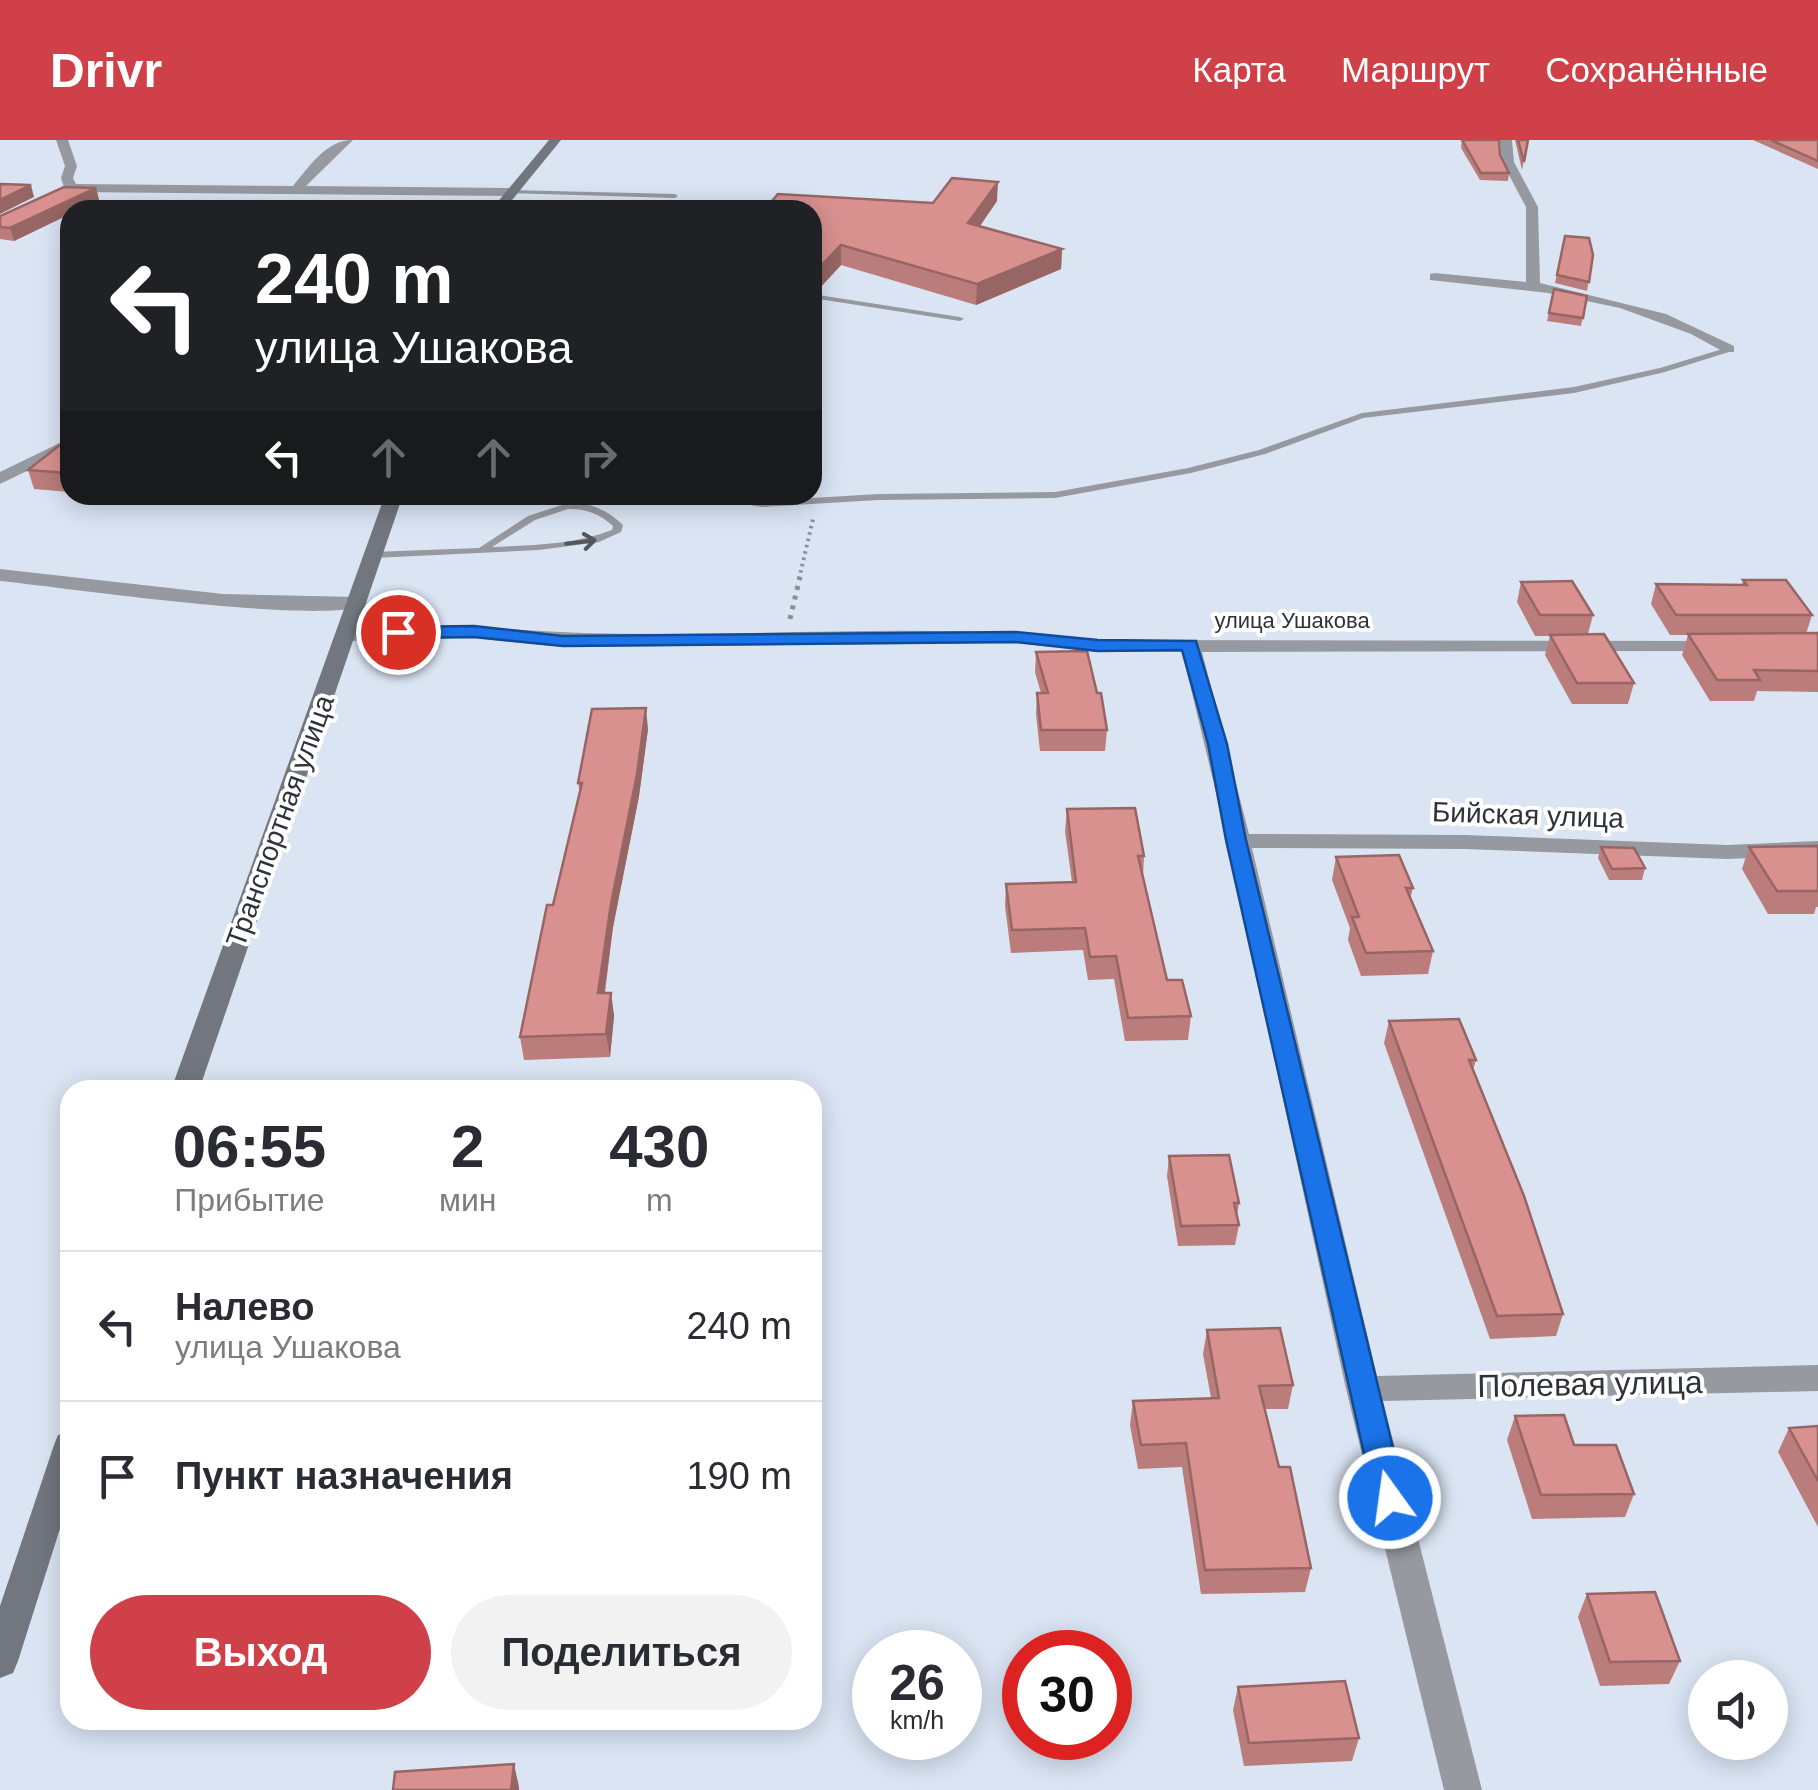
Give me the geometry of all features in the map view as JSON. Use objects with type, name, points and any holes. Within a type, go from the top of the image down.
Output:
[{"type":"main road","points":[[504,200],[555,140]]},
{"type":"main road","name":"Транспортная улица","points":[[189,1080],[374,555],[396,505]]},
{"type":"main road","points":[[0,1661],[60,1475]]},
{"type":"street","points":[[62,140],[71,166],[67,178],[71,188]]},
{"type":"street","points":[[299,188],[330,152],[347,140]]},
{"type":"street","points":[[1506,140],[1508,162],[1532,207],[1533,284]]},
{"type":"street","points":[[0,222],[71,188],[509,192]]},
{"type":"street","points":[[336,200],[346,188]]},
{"type":"street","points":[[1435,277],[1533,284],[1662,317],[1702,332],[1729,349]]},
{"type":"street","points":[[0,479],[60,448]]},
{"type":"street","points":[[0,575],[300,606],[357,604]]},
{"type":"street","name":"улица Ушакова","points":[[346,634],[474,632],[563,641],[1016,637],[1098,646],[1740,645]]},
{"type":"street","points":[[1190,645],[1218,744],[1236,840],[1362,1389],[1463,1790]]},
{"type":"street","name":"Бийская улица","points":[[1236,840],[1465,842],[1726,852],[1818,848]]},
{"type":"street","name":"Полевая улица","points":[[1362,1389],[1818,1378]]},
{"type":"lane","points":[[509,192],[675,196]]},
{"type":"lane","points":[[822,298],[960,320]]},
{"type":"lane","points":[[822,502],[1055,495],[1243,457],[1362,416],[1574,390],[1662,370],[1729,349]]},
{"type":"lane","points":[[374,555],[593,542],[616,532],[618,524],[586,508],[551,510],[522,521],[484,548]]},
{"type":"path","points":[[786,638],[813,519],[832,502]]},
{"type":"building","points":[[1462,140],[1499,140],[1500,155],[1509,173],[1481,173]]},
{"type":"building","points":[[1518,140],[1528,140],[1524,162]]},
{"type":"building","points":[[1771,140],[1818,140],[1818,161]]},
{"type":"building","points":[[952,178],[998,182],[968,223],[1062,249],[977,284],[841,245],[822,265],[822,200],[773,200],[778,194],[933,203]]},
{"type":"building","points":[[0,184],[31,185],[0,200]]},
{"type":"building","points":[[64,187],[96,188],[70,200],[60,200],[60,205],[10,228],[0,227],[0,216]]},
{"type":"building","points":[[1565,236],[1589,238],[1593,255],[1589,282],[1557,275]]},
{"type":"building","points":[[1554,289],[1587,296],[1583,318],[1549,313]]},
{"type":"building","points":[[60,445],[60,472],[28,470]]},
{"type":"building","points":[[1743,580],[1786,580],[1812,615],[1676,615],[1656,584],[1747,585]]},
{"type":"building","points":[[1572,581],[1593,615],[1540,615],[1521,582]]},
{"type":"building","points":[[1818,633],[1818,671],[1754,670],[1760,680],[1717,680],[1688,634]]},
{"type":"building","points":[[1604,634],[1634,683],[1577,683],[1550,635]]},
{"type":"building","points":[[1087,651],[1097,693],[1101,693],[1107,730],[1041,730],[1037,693],[1048,693],[1036,652]]},
{"type":"building","points":[[646,708],[598,993],[611,993],[606,1034],[520,1037],[547,905],[553,905],[582,783],[578,783],[592,709]]},
{"type":"building","points":[[1135,808],[1144,856],[1138,856],[1167,980],[1182,980],[1191,1016],[1128,1018],[1116,956],[1090,957],[1085,928],[1012,930],[1006,884],[1076,882],[1067,809]]},
{"type":"building","points":[[1818,846],[1818,891],[1777,891],[1749,847]]},
{"type":"building","points":[[1601,847],[1634,848],[1645,868],[1612,869]]},
{"type":"building","points":[[1399,855],[1413,888],[1406,888],[1433,951],[1366,953],[1352,917],[1359,917],[1336,857]]},
{"type":"building","points":[[1459,1019],[1476,1060],[1469,1060],[1524,1196],[1563,1314],[1497,1316],[1389,1021]]},
{"type":"building","points":[[1229,1155],[1239,1203],[1234,1203],[1239,1225],[1181,1226],[1169,1156]]},
{"type":"building","points":[[1280,1328],[1293,1385],[1259,1386],[1279,1467],[1290,1467],[1311,1568],[1205,1570],[1186,1443],[1141,1445],[1133,1401],[1219,1398],[1207,1330]]},
{"type":"building","points":[[1564,1415],[1574,1445],[1616,1445],[1634,1494],[1541,1495],[1515,1416]]},
{"type":"building","points":[[1818,1426],[1818,1481],[1789,1428]]},
{"type":"building","points":[[1655,1592],[1680,1661],[1610,1662],[1587,1594]]},
{"type":"building","points":[[1345,1681],[1359,1738],[1249,1743],[1238,1687]]},
{"type":"building","points":[[514,1764],[511,1790],[393,1790],[395,1772]]},
{"type":"route","points":[[398,632],[474,632],[563,641],[1016,637],[1098,646],[1190,645],[1218,744],[1236,840],[1390,1498]]}]
